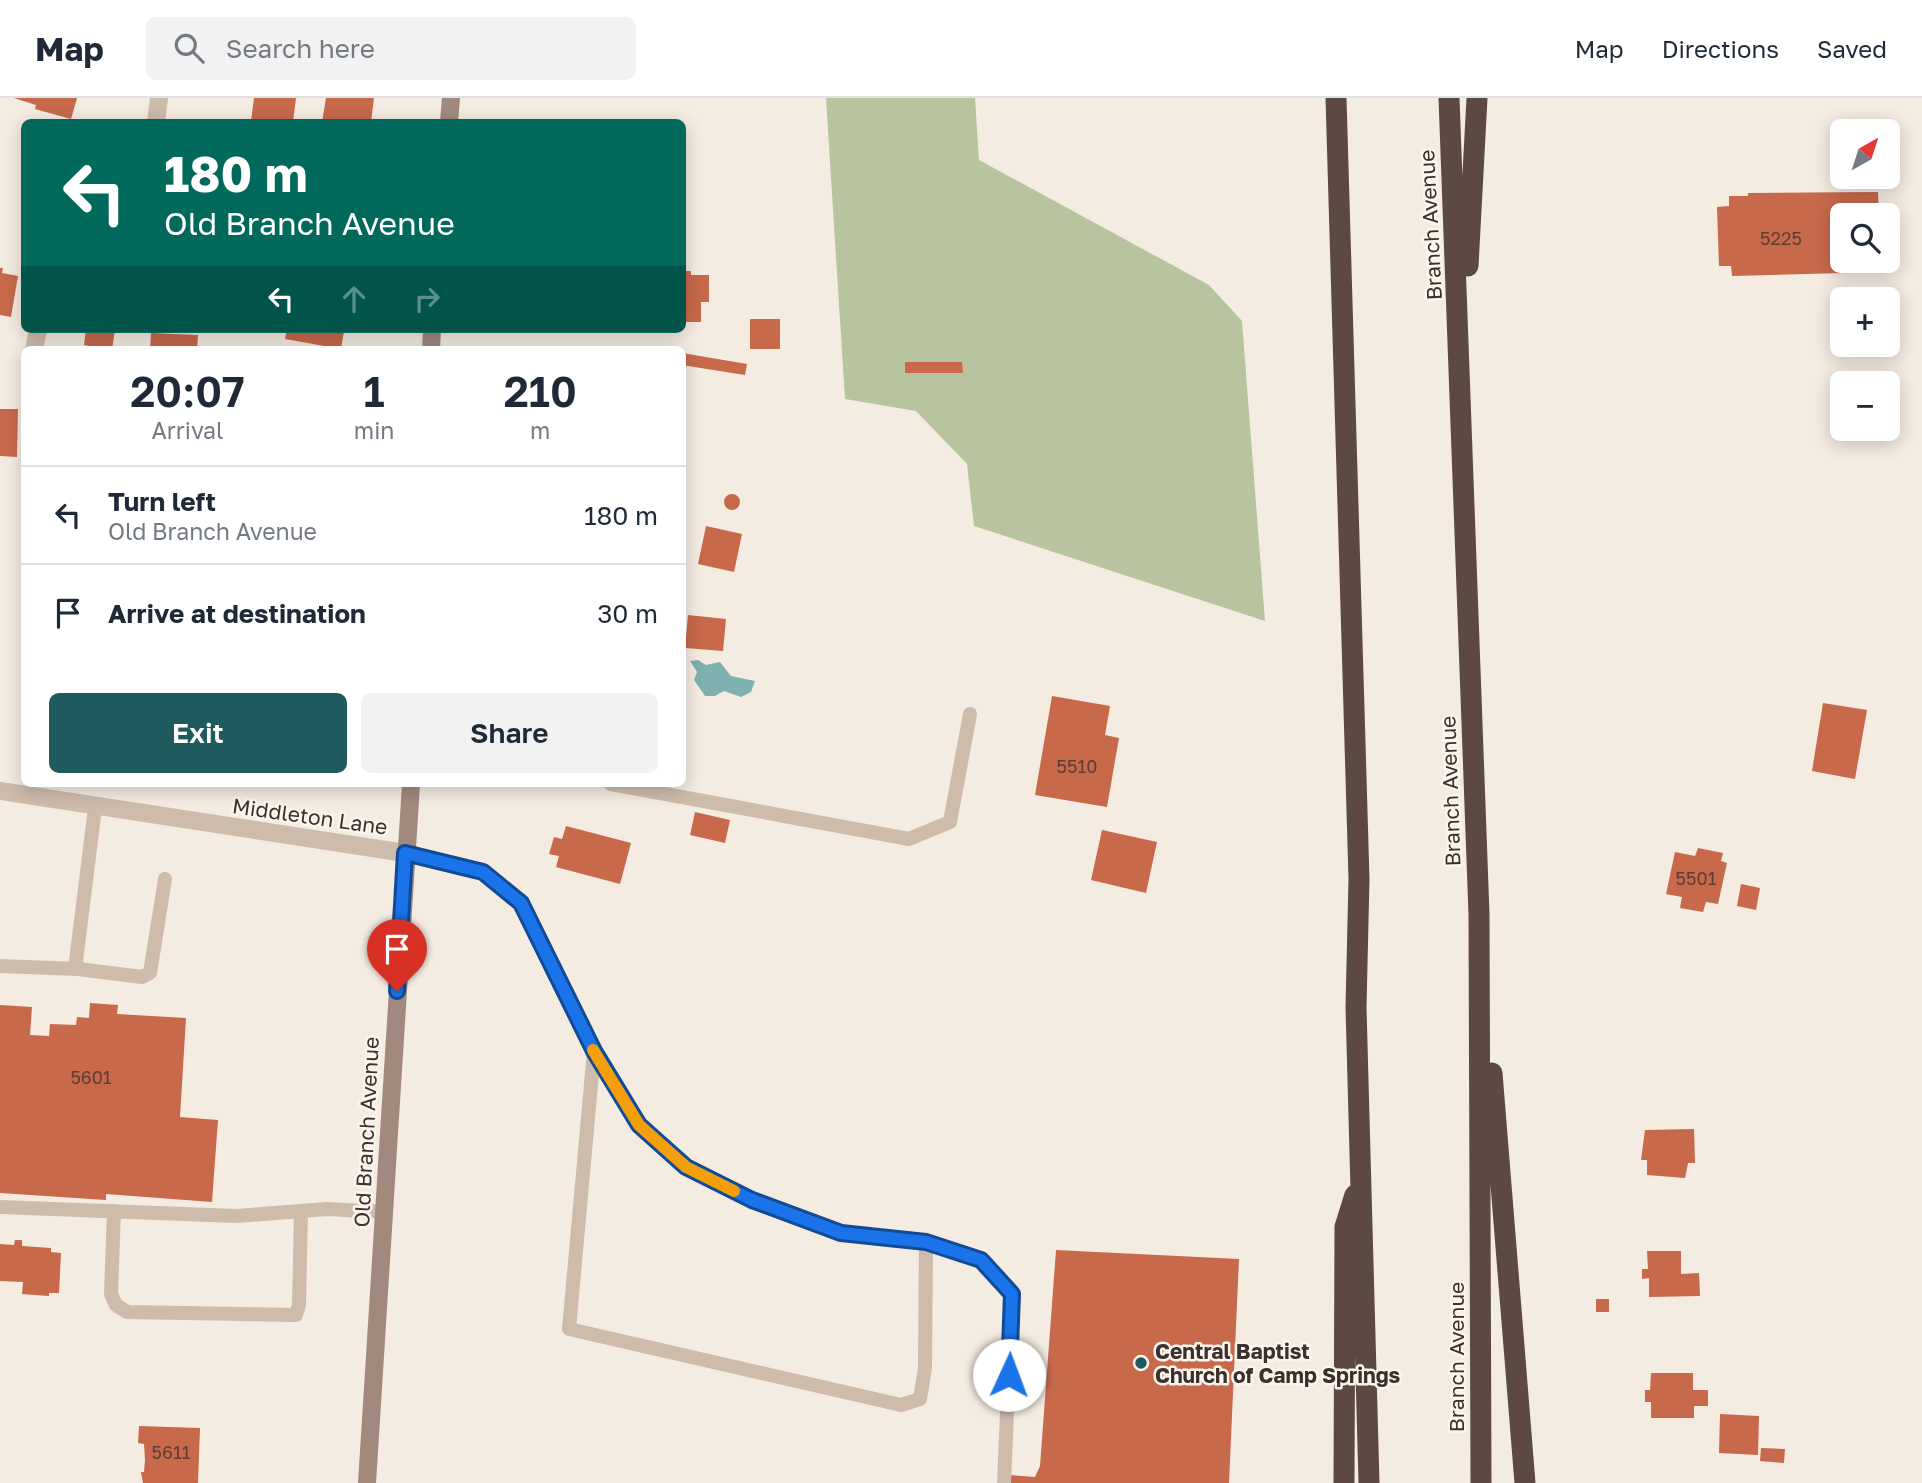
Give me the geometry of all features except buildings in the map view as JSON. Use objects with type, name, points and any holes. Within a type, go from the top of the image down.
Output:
[{"type":"highway","points":[[1336,98],[1359,879],[1356,1007],[1369,1483]]},
{"type":"highway","name":"Branch Avenue","points":[[1449,98],[1462,383],[1479,914],[1480,1483]]},
{"type":"highway","points":[[1462,383],[1477,98]]},
{"type":"highway","points":[[1479,914],[1525,1483]]},
{"type":"highway","points":[[1344,1483],[1345,1227],[1361,1177]]},
{"type":"street","points":[[156,119],[159,98]]},
{"type":"street","points":[[449,119],[451,98]]},
{"type":"street","name":"Old Branch Avenue","points":[[367,1483],[411,787]]},
{"type":"street","name":"Middleton Lane","points":[[0,791],[405,853]]},
{"type":"lane","points":[[627,787],[909,839],[950,822],[970,714]]},
{"type":"lane","points":[[78,969],[76,961],[95,807]]},
{"type":"lane","points":[[405,853],[483,872],[521,903],[594,1051],[639,1125],[686,1167],[752,1200],[841,1233],[926,1242],[981,1260],[1012,1294],[1004,1483]]},
{"type":"lane","points":[[0,966],[78,969],[142,977],[150,973],[164,879]]},
{"type":"lane","points":[[594,1051],[569,1329],[901,1405],[920,1399],[925,1368],[926,1242]]},
{"type":"lane","points":[[0,1207],[236,1216],[327,1209],[384,1213]]},
{"type":"lane","points":[[114,1211],[111,1294],[116,1305],[127,1312],[296,1315],[299,1305],[301,1211]]},
{"type":"green space","points":[[826,98],[975,98],[979,160],[1209,285],[1242,321],[1265,621],[974,526],[967,464],[916,411],[845,399]]},
{"type":"water","points":[[698,660],[706,665],[720,662],[731,676],[755,681],[751,692],[741,697],[724,691],[715,696],[705,696],[694,680],[697,672],[690,661]]},
{"type":"slow traffic","points":[[593,1050],[639,1125],[686,1167],[734,1191]]},
{"type":"place","name":"Central Baptist Church of Camp Springs","points":[[1141,1363]]},
{"type":"route","points":[[397,991],[405,853],[483,872],[521,903],[594,1051],[639,1125],[686,1167],[752,1200],[841,1233],[926,1242],[981,1260],[1012,1294],[1009,1375]]}]
